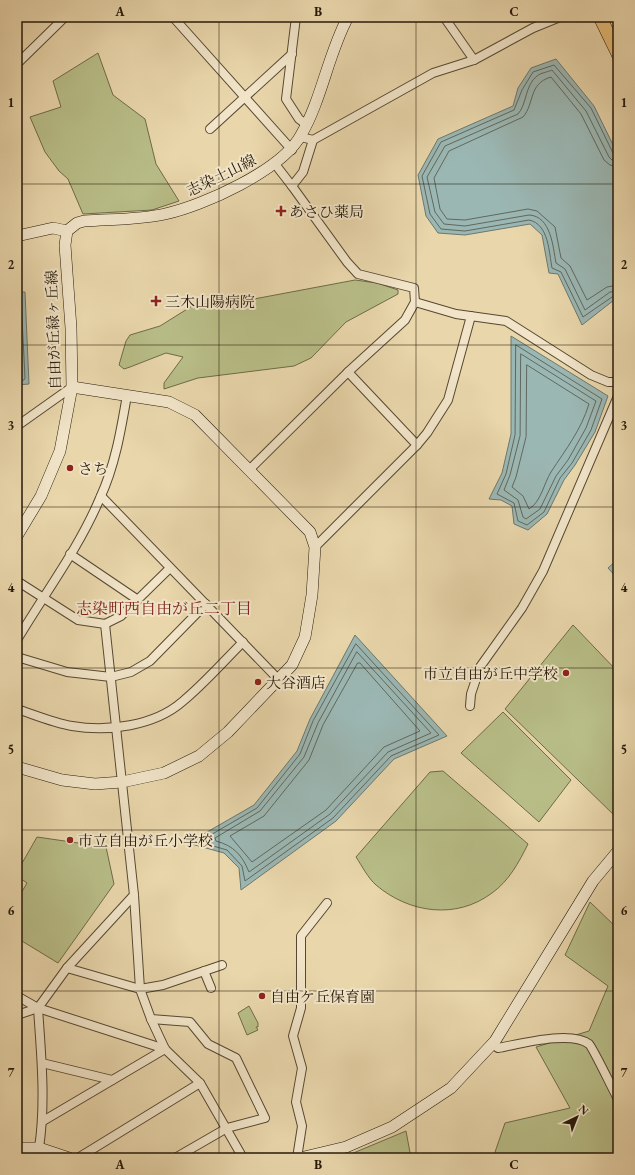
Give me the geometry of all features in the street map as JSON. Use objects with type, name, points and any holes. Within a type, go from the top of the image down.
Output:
[{"type":"main road","points":[[600,17],[618,54]]},
{"type":"street","points":[[17,64],[65,17]]},
{"type":"street","points":[[173,17],[292,150]]},
{"type":"street","points":[[296,17],[286,99],[298,119],[307,125]]},
{"type":"street","name":"志染土山線","points":[[67,231],[77,223],[84,221],[164,214],[191,207],[263,172],[275,164],[292,150],[307,125],[348,17]]},
{"type":"street","points":[[444,17],[474,60]]},
{"type":"street","points":[[301,137],[313,140],[433,73],[474,60],[533,28],[560,17]]},
{"type":"street","points":[[210,129],[244,96],[292,54]]},
{"type":"street","points":[[292,186],[303,172],[313,140]]},
{"type":"street","points":[[250,469],[348,372],[404,320],[415,302],[414,288],[358,274],[347,262],[275,164]]},
{"type":"street","points":[[17,236],[53,228],[67,231]]},
{"type":"street","name":"自由が丘緑ヶ丘線","points":[[17,536],[42,496],[60,451],[72,387],[72,328],[65,245],[67,231]]},
{"type":"street","points":[[415,302],[471,316],[506,321],[591,375],[608,382],[618,382]]},
{"type":"street","points":[[315,547],[417,445],[427,433],[448,400],[471,316]]},
{"type":"street","points":[[348,372],[417,445]]},
{"type":"street","points":[[17,426],[72,387],[168,402],[195,415],[250,469],[310,532],[315,547],[312,595],[305,637],[292,665],[280,680],[228,732],[199,756],[164,773],[122,782],[95,784],[62,780],[17,767]]},
{"type":"street","points":[[17,640],[88,524],[101,496],[119,441],[127,395]]},
{"type":"street","points":[[470,706],[470,694],[480,667],[522,608],[543,571],[618,396]]},
{"type":"street","points":[[101,496],[280,680]]},
{"type":"street","points":[[70,554],[138,600]]},
{"type":"street","points":[[17,581],[78,620],[105,624],[121,616],[170,568]]},
{"type":"street","points":[[17,657],[67,672],[111,677],[130,672],[150,661],[206,604]]},
{"type":"street","points":[[105,624],[134,895],[140,989],[151,1019],[165,1049],[200,1084],[227,1128],[243,1158]]},
{"type":"street","points":[[17,709],[72,726],[116,727],[154,719],[182,702],[243,642]]},
{"type":"street","points":[[300,1158],[346,1147],[392,1128],[451,1088],[492,1044],[526,993],[593,881],[618,851]]},
{"type":"street","points":[[17,1015],[38,1008],[67,968],[134,895]]},
{"type":"street","points":[[297,1158],[302,1126],[296,1102],[302,1068],[293,1036],[301,1008],[301,936],[327,903]]},
{"type":"street","points":[[67,968],[140,989],[163,985],[222,965]]},
{"type":"street","points":[[204,971],[211,988]]},
{"type":"street","points":[[17,996],[38,1008],[165,1049]]},
{"type":"street","points":[[38,1008],[42,1063],[43,1121],[39,1148]]},
{"type":"street","points":[[151,1019],[190,1022],[208,1044],[236,1058],[265,1118],[227,1128],[175,1158]]},
{"type":"street","points":[[492,1044],[498,1048],[556,1038],[575,1038],[590,1045],[618,1099]]},
{"type":"street","points":[[43,1121],[165,1049]]},
{"type":"street","points":[[42,1063],[112,1080]]},
{"type":"street","points":[[78,1158],[200,1084]]},
{"type":"street","points":[[17,1148],[39,1148],[69,1158]]},
{"type":"green space","points":[[98,53],[113,95],[145,119],[156,164],[179,201],[152,210],[83,214],[68,179],[59,171],[45,152],[30,117],[61,107],[53,81]]},
{"type":"green space","points":[[355,280],[377,283],[398,290],[398,294],[346,322],[311,358],[294,366],[198,378],[164,389],[164,383],[183,357],[166,353],[124,369],[119,365],[126,341],[130,335],[160,326],[192,306],[229,299],[238,302]]},
{"type":"green space","points":[[573,625],[618,672],[618,815],[616,817],[505,709]]},
{"type":"green space","points":[[503,712],[571,780],[539,822],[461,753]]},
{"type":"green space","points":[[443,771],[528,844],[504,883],[492,893],[478,902],[463,907],[448,910],[433,910],[403,902],[389,894],[373,882],[356,857],[430,772]]},
{"type":"green space","points":[[37,837],[106,847],[114,884],[58,963],[17,938],[17,900],[27,883],[17,876],[17,872]]},
{"type":"green space","points":[[590,902],[618,929],[618,1158],[493,1158],[505,1123],[570,1108],[536,1047],[589,1031],[608,986],[565,955]]},
{"type":"green space","points":[[249,1006],[258,1023],[258,1027],[256,1027],[258,1030],[247,1035],[238,1013]]},
{"type":"green space","points":[[406,1131],[411,1158],[351,1158],[351,1154]]},
{"type":"water","points":[[556,59],[594,106],[618,155],[618,300],[614,300],[582,325],[558,274],[549,273],[542,235],[530,224],[465,235],[438,233],[426,216],[418,175],[438,139],[513,106],[518,88],[531,68]]},
{"type":"water","points":[[17,292],[25,292],[29,384],[17,385]]},
{"type":"water","points":[[511,336],[608,396],[595,432],[564,480],[547,514],[528,530],[514,524],[512,506],[501,500],[489,499],[502,473],[511,434]]},
{"type":"water","points":[[618,559],[618,579],[608,568]]},
{"type":"water","points":[[355,635],[447,736],[394,759],[336,821],[241,890],[239,868],[224,853],[188,843],[254,805],[297,751],[310,719]]},
{"type":"place","name":"あさひ薬局","points":[[281,211]]},
{"type":"place","name":"三木山陽病院","points":[[156,301]]},
{"type":"place","name":"さち","points":[[70,468]]},
{"type":"place","name":"市立自由が丘中学校","points":[[566,673]]},
{"type":"place","name":"大谷酒店","points":[[258,682]]},
{"type":"place","name":"市立自由が丘小学校","points":[[70,840]]},
{"type":"place","name":"自由ケ丘保育園","points":[[262,996]]},
{"type":"district","name":"志染町西自由が丘二丁目","points":[[164,608]]}]
